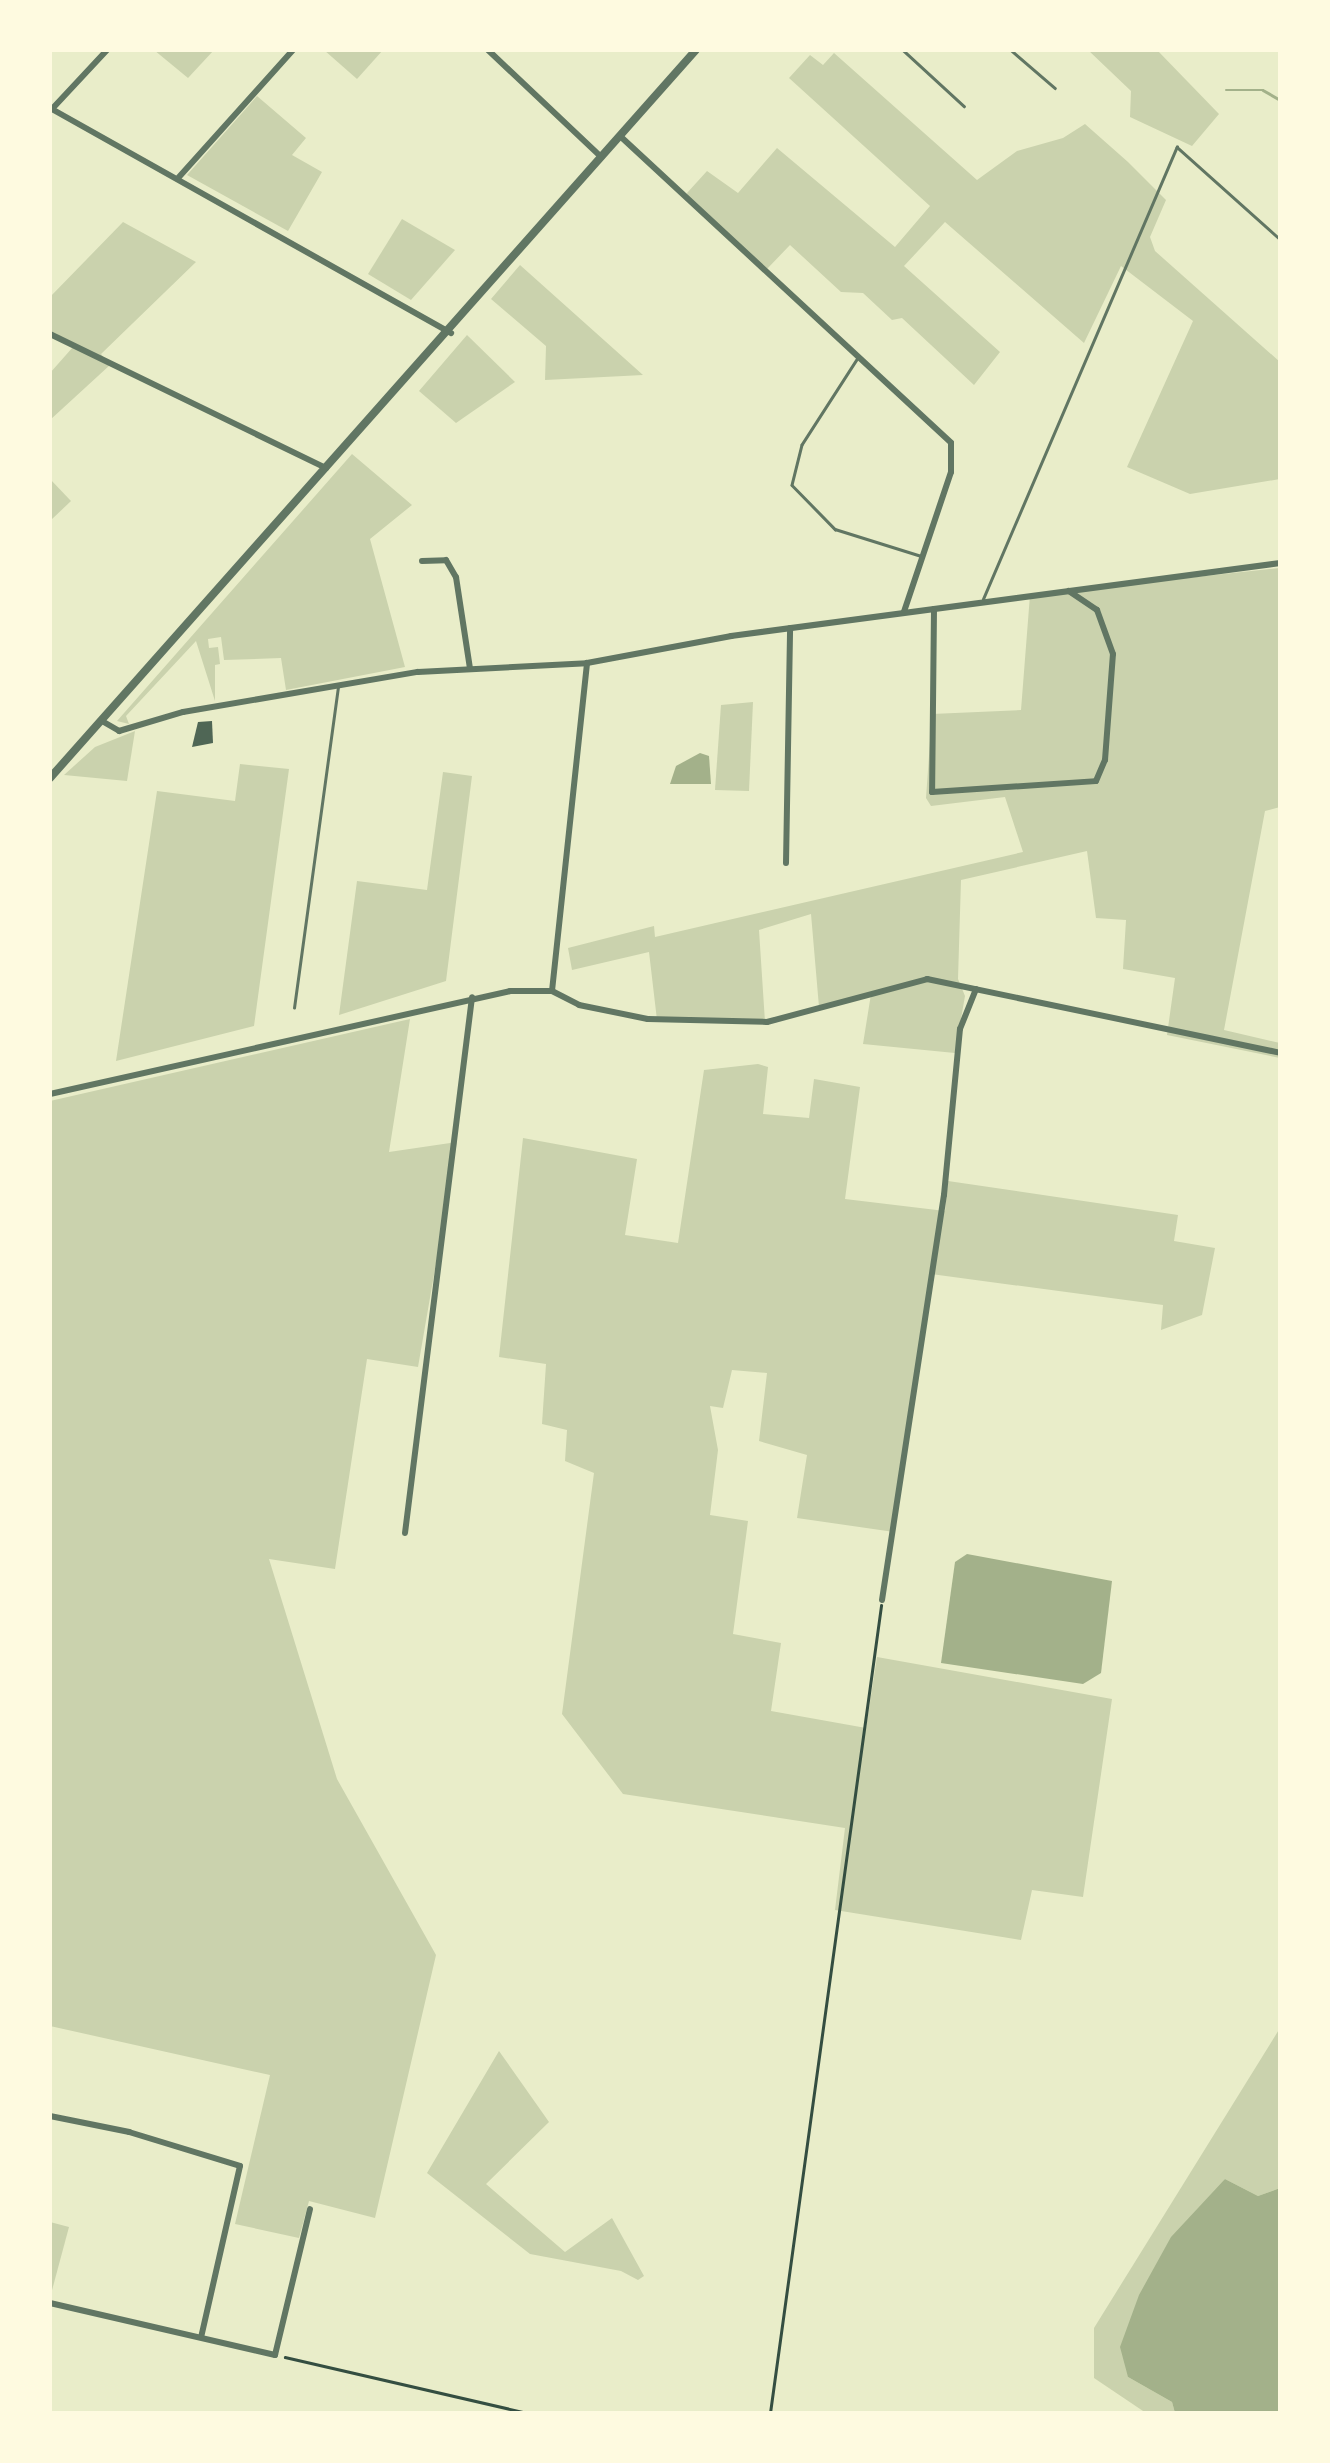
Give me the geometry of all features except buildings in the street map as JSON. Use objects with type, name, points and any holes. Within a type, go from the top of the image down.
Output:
[{"type":"street","points":[[107,50],[51,109],[179,177],[450,333]]},
{"type":"street","points":[[179,177],[293,50]]},
{"type":"street","points":[[488,50],[602,158]]},
{"type":"street","points":[[50,778],[450,333],[696,50]]},
{"type":"street","points":[[620,136],[944,434],[954,452],[904,613]]},
{"type":"street","points":[[50,334],[327,469]]},
{"type":"street","points":[[422,561],[446,560],[456,577],[470,668]]},
{"type":"street","points":[[102,722],[119,731],[183,712],[338,685],[470,668],[587,662],[982,600],[1280,563]]},
{"type":"street","points":[[934,609],[932,792],[1096,781],[1106,760],[1113,654],[1088,598],[1068,590]]},
{"type":"street","points":[[786,862],[790,628]]},
{"type":"street","points":[[552,992],[587,662]]},
{"type":"street","points":[[50,1094],[472,997],[552,992],[579,1006],[648,1020],[767,1022],[927,979],[1280,1053]]},
{"type":"street","points":[[882,1600],[944,1195],[960,1029],[976,989]]},
{"type":"street","points":[[405,1533],[472,997]]},
{"type":"street","points":[[50,2116],[129,2132],[240,2166],[201,2337]]},
{"type":"street","points":[[50,2303],[276,2355],[310,2210]]},
{"type":"lane","points":[[903,50],[964,106]]},
{"type":"lane","points":[[1011,50],[1055,88]]},
{"type":"lane","points":[[982,600],[1177,147],[1280,239]]},
{"type":"lane","points":[[859,356],[802,445],[792,485],[835,529],[923,556]]},
{"type":"lane","points":[[294,1008],[338,685]]},
{"type":"path","points":[[770,2413],[882,1600]]},
{"type":"path","points":[[276,2355],[527,2413]]},
{"type":"shaded area","points":[[154,50],[214,50],[188,78]]},
{"type":"shaded area","points":[[324,50],[383,50],[357,79]]},
{"type":"shaded area","points":[[1088,50],[1157,50],[1219,114],[1192,146],[1130,117],[1131,91]]},
{"type":"shaded area","points":[[834,53],[977,180],[1017,151],[1063,138],[1085,124],[1128,162],[1166,200],[1150,237],[1155,251],[1280,362],[1280,479],[1190,494],[1127,467],[1193,321],[1121,266],[1084,343],[945,222],[904,266],[1000,352],[974,385],[902,318],[892,320],[863,293],[841,292],[790,245],[766,270],[690,202],[687,193],[707,171],[738,193],[777,148],[895,247],[930,206],[789,78],[810,55],[823,65]]},
{"type":"shaded area","points":[[257,96],[306,138],[292,155],[322,172],[288,231],[187,175]]},
{"type":"shaded area","points":[[402,219],[455,250],[411,300],[368,274]]},
{"type":"shaded area","points":[[123,222],[196,262],[101,354],[110,365],[50,420],[50,373],[73,347],[50,335],[50,297]]},
{"type":"shaded area","points":[[520,265],[643,375],[545,380],[546,346],[491,299]]},
{"type":"shaded area","points":[[467,335],[515,382],[456,423],[419,391]]},
{"type":"shaded area","points":[[352,454],[412,505],[370,539],[405,667],[286,690],[281,658],[224,660],[221,637],[208,639],[209,648],[218,647],[220,664],[215,665],[215,701],[196,641],[126,716],[129,724],[117,721]]},
{"type":"shaded area","points":[[50,479],[71,501],[50,521]]},
{"type":"shaded area","points":[[1280,568],[1280,807],[1265,811],[1224,1030],[1280,1043],[1280,1058],[1167,1035],[1175,978],[1123,969],[1126,920],[1096,918],[1087,851],[961,880],[958,979],[965,996],[955,1053],[863,1044],[871,994],[819,1007],[811,914],[759,930],[765,1022],[657,1020],[649,952],[572,970],[568,948],[654,926],[655,937],[1023,852],[1005,797],[931,806],[926,798],[932,714],[1021,710],[1030,595]]},
{"type":"shaded area","points":[[753,702],[749,791],[715,790],[721,705]]},
{"type":"shaded area","points":[[135,731],[127,781],[64,775],[95,747]]},
{"type":"shaded area","points":[[700,753],[709,756],[711,784],[670,784],[676,766]]},
{"type":"shaded area","points":[[240,764],[289,769],[254,1026],[116,1061],[157,791],[235,801]]},
{"type":"shaded area","points":[[443,772],[472,776],[446,981],[339,1015],[357,881],[427,890]]},
{"type":"shaded area","points":[[410,1019],[389,1152],[457,1142],[418,1367],[367,1359],[335,1569],[269,1559],[337,1779],[436,1955],[375,2218],[309,2201],[299,2238],[235,2224],[270,2075],[50,2026],[50,1101]]},
{"type":"shaded area","points":[[758,1064],[768,1067],[763,1114],[809,1118],[814,1079],[860,1087],[845,1199],[945,1211],[948,1181],[1178,1215],[1174,1241],[1215,1248],[1202,1315],[1161,1330],[1163,1305],[931,1274],[894,1532],[797,1518],[807,1455],[759,1441],[767,1373],[732,1370],[723,1408],[710,1406],[718,1450],[710,1515],[748,1521],[733,1634],[781,1643],[771,1711],[866,1728],[877,1657],[1112,1699],[1083,1897],[1032,1890],[1021,1940],[835,1910],[845,1828],[623,1794],[562,1714],[594,1473],[565,1461],[567,1430],[542,1424],[546,1364],[499,1357],[523,1138],[637,1159],[625,1235],[678,1243],[704,1070]]},
{"type":"shaded area","points":[[967,1554],[1112,1581],[1101,1673],[1083,1684],[941,1663],[955,1562]]},
{"type":"shaded area","points":[[1280,2028],[1280,2188],[1258,2196],[1225,2179],[1128,2377],[1172,2402],[1175,2413],[1146,2413],[1094,2378],[1094,2328]]},
{"type":"shaded area","points":[[499,2051],[549,2122],[486,2184],[565,2252],[612,2218],[644,2276],[638,2280],[621,2271],[530,2254],[427,2173]]},
{"type":"shaded area","points":[[1225,2179],[1258,2196],[1280,2188],[1280,2413],[1175,2413],[1172,2402],[1128,2377],[1120,2347],[1139,2295],[1171,2237]]},
{"type":"shaded area","points":[[50,2222],[69,2227],[51,2294],[50,2294]]},
{"type":"waterway","points":[[1226,90],[1263,90],[1280,100]]}]
